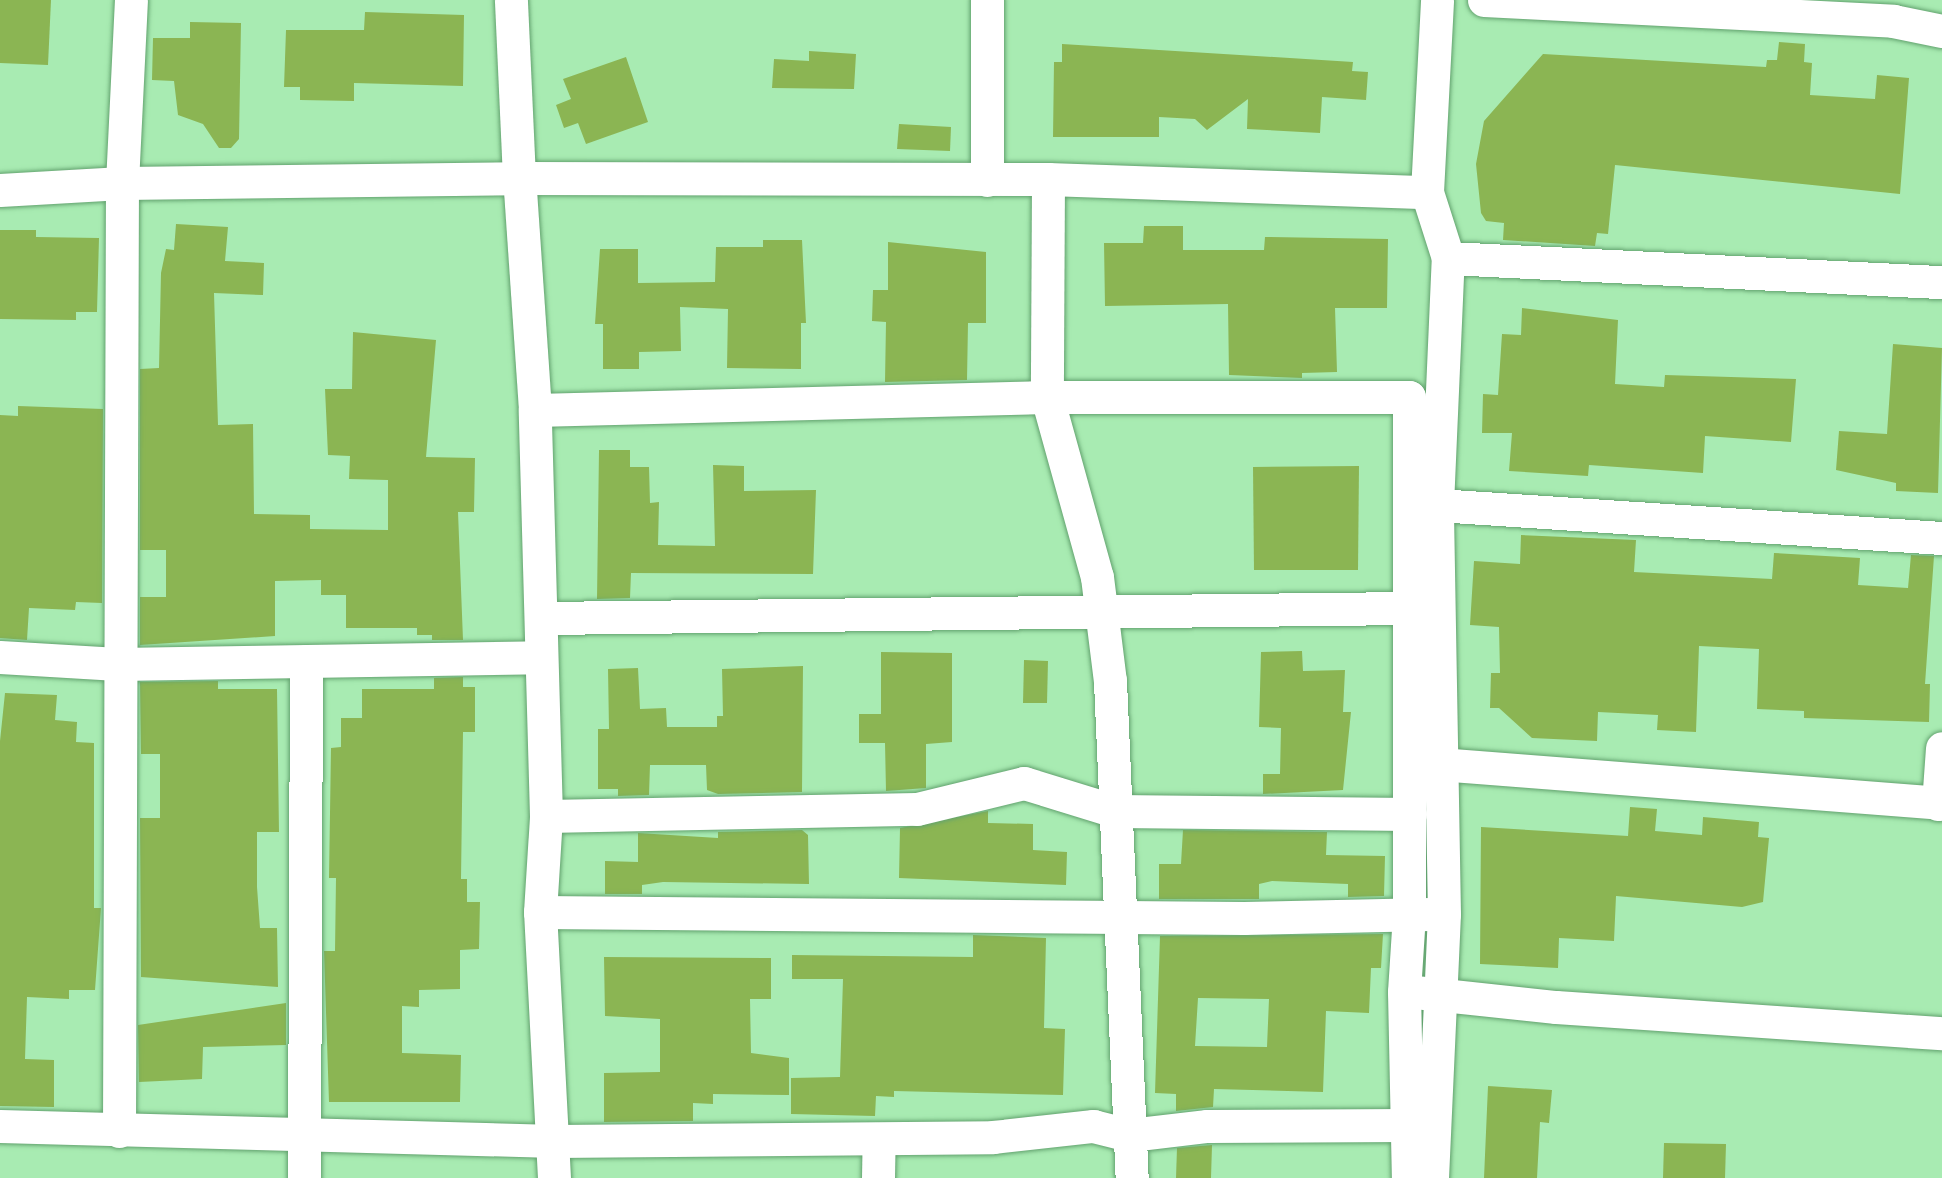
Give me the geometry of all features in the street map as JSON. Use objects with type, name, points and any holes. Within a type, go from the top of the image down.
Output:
[{"type":"street","points":[[119,1131],[118,664],[122,183],[131,0]]},
{"type":"street","points":[[512,0],[519,178],[535,410],[546,816],[540,912],[555,1141],[554,1178]]},
{"type":"street","points":[[987,0],[987,180]]},
{"type":"street","points":[[1432,1178],[1437,993],[1444,914],[1439,764],[1437,505],[1448,258],[1427,192],[1437,0]]},
{"type":"street","points":[[1484,0],[1893,21],[1942,31]]},
{"type":"street","points":[[0,190],[122,183],[519,178],[1048,179],[1427,192]]},
{"type":"street","points":[[1048,179],[1047,397],[1103,613],[1122,916],[1132,1178]]},
{"type":"street","points":[[1448,258],[1942,282]]},
{"type":"street","points":[[535,410],[1047,397],[1406,396],[1410,608],[1410,814],[1409,914],[1404,992],[1408,1178]]},
{"type":"street","points":[[1437,505],[1942,538]]},
{"type":"street","points":[[541,618],[1410,608]]},
{"type":"street","points":[[0,657],[118,664],[541,657]]},
{"type":"street","points":[[304,1178],[306,661]]},
{"type":"street","points":[[1439,764],[1940,804],[1942,748]]},
{"type":"street","points":[[546,816],[917,809],[1024,783],[1114,811],[1410,814]]},
{"type":"street","points":[[540,912],[1122,916],[1444,914]]},
{"type":"street","points":[[1404,992],[1437,993],[1556,1008],[1942,1033]]},
{"type":"street","points":[[0,1126],[303,1137],[555,1141],[993,1137],[1093,1126],[1130,1135],[1207,1126],[1408,1125]]},
{"type":"street","points":[[878,1178],[879,1139]]},
{"type":"building","points":[[0,0],[51,0],[48,65],[0,63]]},
{"type":"building","points":[[365,12],[464,15],[463,86],[354,83],[354,101],[300,100],[300,87],[284,87],[286,30],[364,30]]},
{"type":"building","points":[[190,22],[241,23],[239,139],[231,148],[219,148],[203,124],[178,115],[174,81],[152,80],[153,38],[190,38]]},
{"type":"building","points":[[1779,42],[1805,44],[1804,62],[1812,63],[1810,95],[1875,99],[1877,75],[1909,78],[1900,194],[1615,165],[1608,234],[1597,233],[1595,246],[1503,240],[1504,223],[1486,221],[1481,213],[1476,164],[1484,121],[1543,54],[1766,67],[1767,60],[1777,60]]},
{"type":"building","points":[[1062,44],[1353,62],[1352,71],[1368,72],[1366,100],[1322,97],[1320,133],[1247,129],[1248,99],[1207,130],[1195,119],[1159,117],[1159,137],[1053,137],[1054,62],[1062,62]]},
{"type":"building","points":[[809,51],[856,54],[854,89],[772,88],[774,59],[809,61]]},
{"type":"building","points":[[626,57],[648,122],[586,144],[578,123],[564,128],[556,105],[571,99],[563,79]]},
{"type":"building","points":[[899,124],[951,127],[950,151],[897,149]]},
{"type":"building","points":[[176,224],[228,227],[225,261],[264,263],[263,295],[214,293],[218,425],[253,424],[254,514],[310,515],[310,529],[388,530],[388,480],[349,479],[350,456],[328,455],[325,389],[352,389],[353,332],[436,340],[426,457],[475,458],[474,512],[458,512],[463,640],[432,640],[432,635],[417,635],[417,628],[346,628],[346,595],[321,595],[321,580],[275,581],[275,636],[140,645],[140,597],[166,597],[166,550],[140,550],[140,369],[159,368],[161,273],[166,249],[174,250]]},
{"type":"building","points":[[1144,226],[1183,226],[1183,250],[1264,250],[1265,237],[1388,239],[1387,308],[1335,308],[1337,372],[1302,373],[1302,378],[1229,375],[1228,304],[1105,306],[1104,243],[1143,243]]},
{"type":"building","points":[[0,230],[36,230],[36,237],[99,238],[97,312],[76,312],[76,320],[0,319]]},
{"type":"building","points":[[763,240],[802,240],[806,323],[801,323],[801,369],[727,368],[728,309],[680,307],[681,351],[639,352],[639,369],[603,369],[603,324],[595,324],[600,249],[638,249],[638,283],[715,282],[716,247],[763,247]]},
{"type":"building","points":[[888,242],[986,252],[986,323],[968,323],[967,380],[885,382],[886,322],[872,321],[873,290],[888,290]]},
{"type":"building","points":[[1522,308],[1618,320],[1615,384],[1664,387],[1665,375],[1796,379],[1791,442],[1705,436],[1703,473],[1589,465],[1588,476],[1509,471],[1512,433],[1482,433],[1483,394],[1498,395],[1502,334],[1521,335]]},
{"type":"building","points":[[1893,344],[1942,348],[1938,493],[1896,491],[1896,483],[1836,470],[1839,431],[1887,434]]},
{"type":"building","points":[[18,406],[103,409],[102,603],[76,602],[75,610],[29,608],[27,640],[0,638],[0,415],[18,416]]},
{"type":"building","points":[[599,450],[630,450],[630,467],[649,467],[650,503],[659,502],[658,545],[715,546],[713,465],[744,466],[744,491],[816,490],[813,574],[631,573],[630,598],[597,599]]},
{"type":"building","points":[[1359,466],[1358,570],[1254,570],[1253,467]]},
{"type":"building","points":[[1521,535],[1636,540],[1634,572],[1772,579],[1774,553],[1860,558],[1858,585],[1908,588],[1911,555],[1934,556],[1925,684],[1930,684],[1929,722],[1804,718],[1804,711],[1757,709],[1759,649],[1699,646],[1696,732],[1657,730],[1658,715],[1598,712],[1597,741],[1532,738],[1499,708],[1490,708],[1491,673],[1500,673],[1499,627],[1470,625],[1474,561],[1520,564]]},
{"type":"building","points":[[1302,651],[1303,671],[1345,670],[1343,712],[1351,712],[1343,790],[1263,794],[1263,774],[1280,774],[1281,728],[1259,727],[1261,652]]},
{"type":"building","points":[[881,652],[952,653],[952,742],[926,744],[926,788],[886,791],[885,743],[859,743],[859,714],[881,714]]},
{"type":"building","points":[[1024,660],[1048,661],[1047,703],[1023,703]]},
{"type":"building","points":[[803,666],[802,792],[718,794],[707,790],[706,765],[650,765],[649,795],[618,796],[618,789],[598,789],[598,729],[609,729],[608,669],[638,668],[640,709],[666,708],[667,727],[717,727],[717,716],[723,716],[722,669]]},
{"type":"building","points":[[463,677],[463,687],[475,687],[475,732],[463,732],[461,879],[467,879],[467,902],[480,902],[479,949],[460,950],[460,989],[419,990],[419,1007],[402,1006],[402,1053],[461,1055],[460,1102],[329,1102],[324,951],[335,951],[336,878],[329,878],[331,748],[341,747],[341,718],[362,718],[362,689],[434,689],[434,678]]},
{"type":"building","points":[[218,681],[218,689],[277,689],[279,832],[257,832],[257,887],[260,928],[277,928],[278,987],[141,977],[140,818],[160,818],[160,754],[141,754],[140,682]]},
{"type":"building","points":[[5,693],[57,695],[55,720],[77,722],[76,742],[94,743],[94,908],[101,908],[95,990],[69,990],[69,999],[27,997],[25,1059],[54,1060],[54,1107],[0,1106],[0,741]]},
{"type":"building","points":[[1630,807],[1657,809],[1655,831],[1702,835],[1703,817],[1759,822],[1758,837],[1769,838],[1763,902],[1742,907],[1616,896],[1614,941],[1559,938],[1558,968],[1480,964],[1481,827],[1628,836]]},
{"type":"building","points":[[988,811],[988,823],[1033,824],[1033,850],[1067,852],[1066,885],[899,878],[900,828]]},
{"type":"building","points":[[802,830],[808,835],[809,884],[663,882],[642,885],[642,894],[605,894],[605,861],[638,862],[638,833],[718,838],[718,832]]},
{"type":"building","points":[[1183,830],[1327,832],[1326,855],[1385,856],[1384,896],[1348,897],[1348,884],[1272,881],[1259,884],[1259,899],[1159,899],[1159,864],[1181,864]]},
{"type":"building","points":[[1383,934],[1381,968],[1371,968],[1369,1013],[1326,1011],[1323,1092],[1214,1089],[1213,1107],[1176,1111],[1176,1094],[1155,1093],[1160,936]],"holes":[[[1198,998],[1269,999],[1267,1047],[1195,1046]]]},
{"type":"building","points":[[973,935],[1046,938],[1044,1028],[1065,1029],[1063,1095],[894,1091],[894,1097],[876,1096],[875,1116],[791,1114],[791,1078],[840,1077],[843,979],[792,979],[792,955],[973,957]]},
{"type":"building","points":[[604,957],[771,958],[771,999],[750,999],[751,1053],[789,1058],[789,1095],[713,1094],[713,1104],[693,1103],[693,1121],[604,1122],[604,1073],[660,1072],[660,1019],[605,1016]]},
{"type":"building","points":[[286,1003],[286,1045],[203,1047],[202,1079],[139,1082],[138,1025]]},
{"type":"building","points":[[1488,1086],[1552,1090],[1549,1123],[1540,1122],[1537,1178],[1484,1178]]},
{"type":"building","points":[[1664,1143],[1726,1144],[1725,1178],[1663,1178]]},
{"type":"building","points":[[1212,1145],[1211,1178],[1176,1178],[1177,1148]]}]
